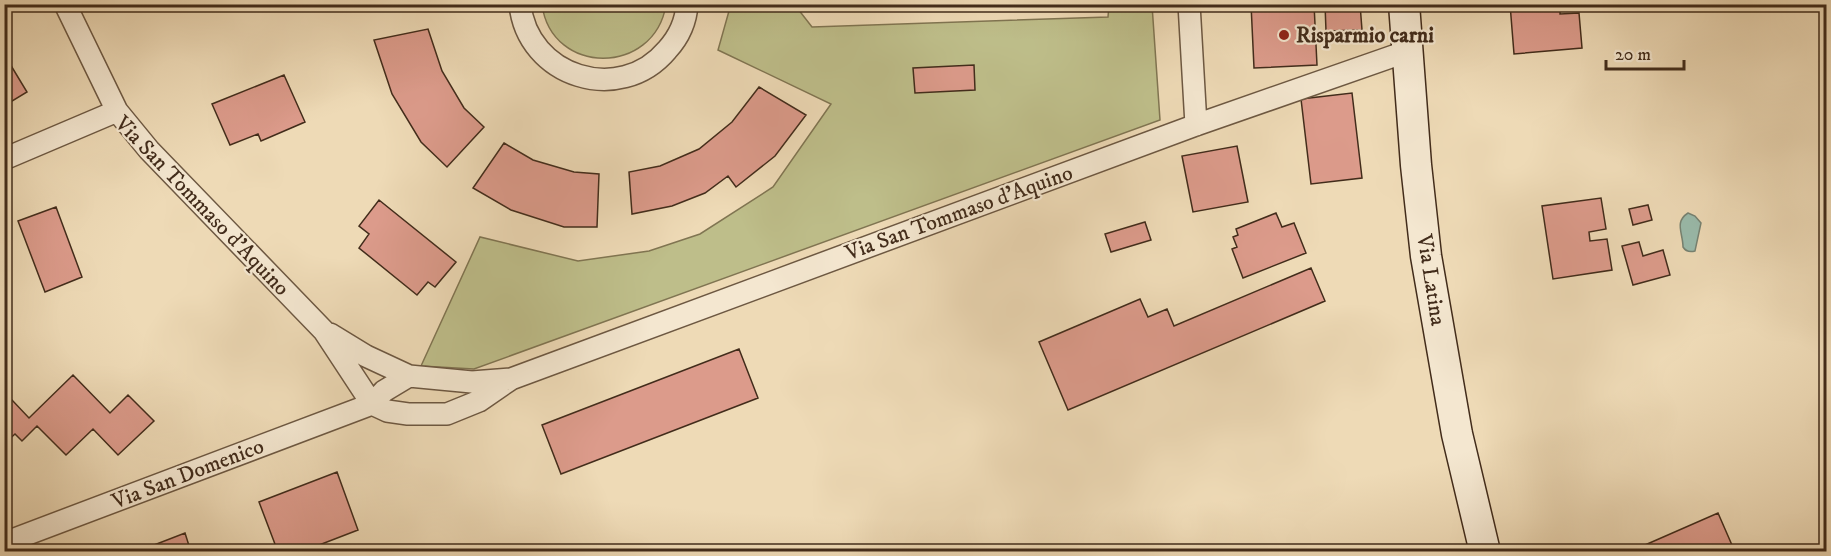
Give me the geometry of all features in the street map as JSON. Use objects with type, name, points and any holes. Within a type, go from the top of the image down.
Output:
[{"type":"main road","name":"Via Latina","points":[[1404,4],[1416,165],[1426,256],[1457,434],[1485,552]]},
{"type":"street","points":[[65,4],[117,111]]},
{"type":"street","points":[[520,4],[522,17],[533,42],[551,62],[568,72],[586,78],[605,80],[633,75],[658,61],[676,39],[687,4]]},
{"type":"street","points":[[1189,4],[1196,125]]},
{"type":"street","name":"Via San Tommaso d'Aquino","points":[[4,159],[117,111],[149,150],[324,331],[372,404],[397,413],[434,415],[447,414],[479,401],[511,379],[1196,125],[1408,51]]},
{"type":"street","name":"Via San Tommaso d'Aquino","points":[[324,331],[366,356],[409,376],[472,382],[511,379]]},
{"type":"street","points":[[372,404],[384,392],[409,376]]},
{"type":"street","name":"Via San Domenico","points":[[4,543],[372,404]]},
{"type":"green space","points":[[542,4],[666,5],[658,28],[643,45],[624,55],[603,58],[582,55],[564,45],[550,28]]},
{"type":"green space","points":[[1109,5],[1152,5],[1160,120],[474,369],[421,366],[480,237],[578,261],[649,251],[700,234],[773,187],[831,104],[718,50],[729,11],[798,9],[812,27],[1108,17]]},
{"type":"shaded area","points":[[1688,213],[1695,216],[1701,223],[1695,251],[1687,251],[1683,247],[1680,224]]},
{"type":"building","name":"Risparmio carni","points":[[1251,4],[1314,4],[1317,65],[1254,68]]},
{"type":"building","points":[[1325,4],[1360,4],[1362,30],[1326,31]]},
{"type":"building","points":[[1510,4],[1560,4],[1560,14],[1579,13],[1582,48],[1514,54]]},
{"type":"building","points":[[428,29],[442,71],[464,108],[484,127],[447,167],[421,142],[392,94],[374,40]]},
{"type":"building","points":[[4,54],[27,92],[4,106]]},
{"type":"building","points":[[974,65],[975,90],[915,93],[913,68]]},
{"type":"building","points":[[284,75],[305,122],[261,141],[258,134],[230,145],[212,104]]},
{"type":"building","points":[[759,87],[806,115],[775,156],[736,187],[728,176],[705,193],[672,206],[632,214],[629,172],[660,166],[699,149],[732,122]]},
{"type":"building","points":[[1352,93],[1362,178],[1311,184],[1301,99]]},
{"type":"building","points":[[504,143],[533,160],[574,172],[599,174],[597,227],[564,227],[511,210],[473,188]]},
{"type":"building","points":[[1237,146],[1248,202],[1193,212],[1182,156]]},
{"type":"building","points":[[1601,198],[1606,229],[1589,232],[1590,241],[1607,239],[1612,270],[1553,279],[1542,206]]},
{"type":"building","points":[[379,200],[456,262],[435,287],[428,282],[417,295],[359,248],[369,234],[359,226]]},
{"type":"building","points":[[1648,205],[1652,220],[1633,225],[1629,209]]},
{"type":"building","points":[[56,207],[82,277],[45,292],[18,221]]},
{"type":"building","points":[[1276,213],[1282,227],[1294,223],[1306,253],[1243,278],[1232,249],[1237,247],[1233,237],[1238,235],[1236,229]]},
{"type":"building","points":[[1145,222],[1151,240],[1111,252],[1105,234]]},
{"type":"building","points":[[1639,242],[1643,256],[1663,250],[1670,275],[1633,285],[1622,246]]},
{"type":"building","points":[[1311,268],[1325,301],[1068,410],[1039,342],[1140,299],[1148,317],[1167,309],[1174,326]]},
{"type":"building","points":[[739,349],[758,398],[561,474],[542,425]]},
{"type":"building","points":[[73,375],[110,413],[128,395],[154,421],[118,455],[93,429],[66,455],[37,426],[22,441],[15,434],[4,444],[4,407],[12,400],[29,418]]},
{"type":"building","points":[[337,472],[358,530],[301,552],[278,552],[259,502]]},
{"type":"building","points":[[1718,513],[1735,552],[1629,552]]},
{"type":"building","points":[[185,533],[191,552],[136,552]]},
{"type":"place","name":"Risparmio carni","points":[[1284,35]]}]
